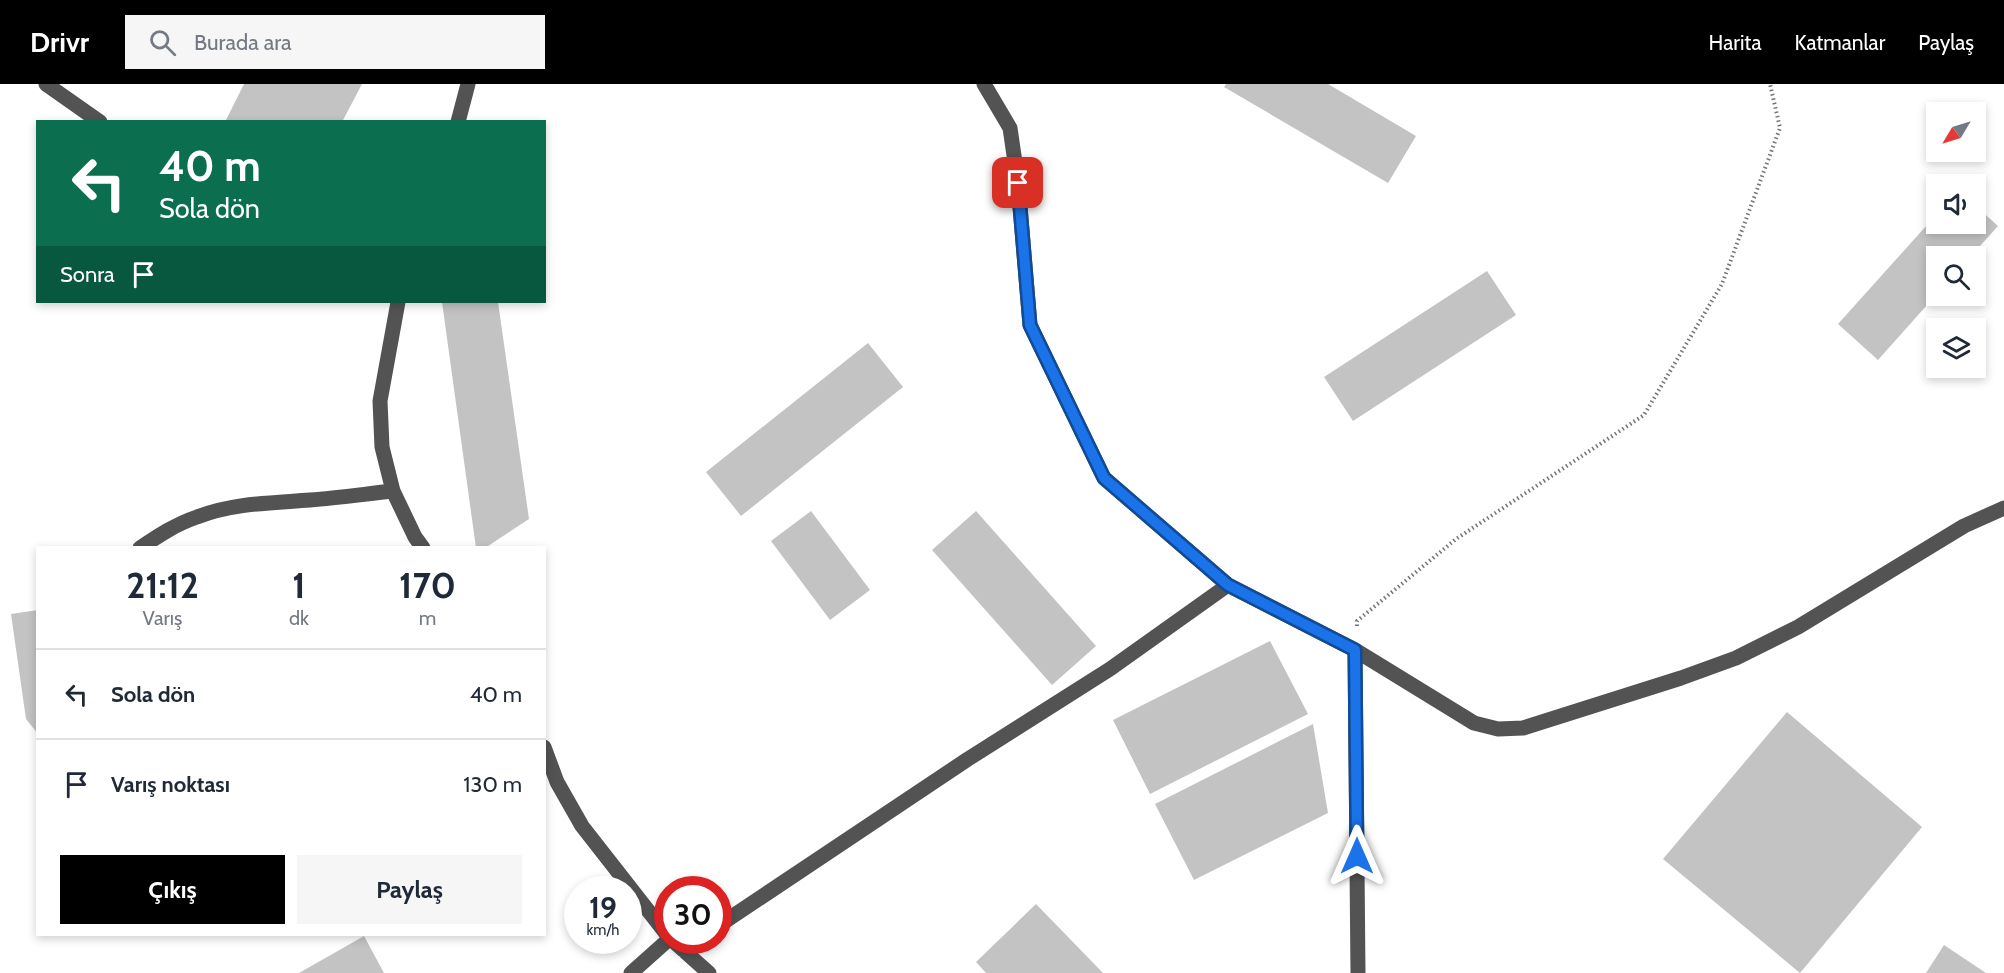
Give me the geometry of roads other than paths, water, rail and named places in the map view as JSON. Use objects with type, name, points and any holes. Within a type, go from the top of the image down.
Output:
[{"type":"street","points":[[46,84],[97,120]]},
{"type":"street","points":[[459,120],[468,84]]},
{"type":"street","points":[[984,84],[1010,128],[1018,183],[1030,325],[1104,478],[1228,585],[1355,650],[1474,723],[1498,729],[1523,728],[1681,678],[1736,658],[1798,627],[1964,526],[2004,508]]},
{"type":"street","points":[[398,303],[380,401],[382,447],[393,491],[422,546]]},
{"type":"street","points":[[143,546],[174,527],[196,517],[224,509],[393,491]]},
{"type":"street","points":[[732,917],[959,765],[1110,669],[1228,585]]},
{"type":"street","points":[[1355,650],[1358,973]]},
{"type":"street","points":[[546,752],[557,782],[582,826],[654,918]]},
{"type":"street","points":[[631,973],[659,954]]},
{"type":"street","points":[[686,954],[709,973]]}]
